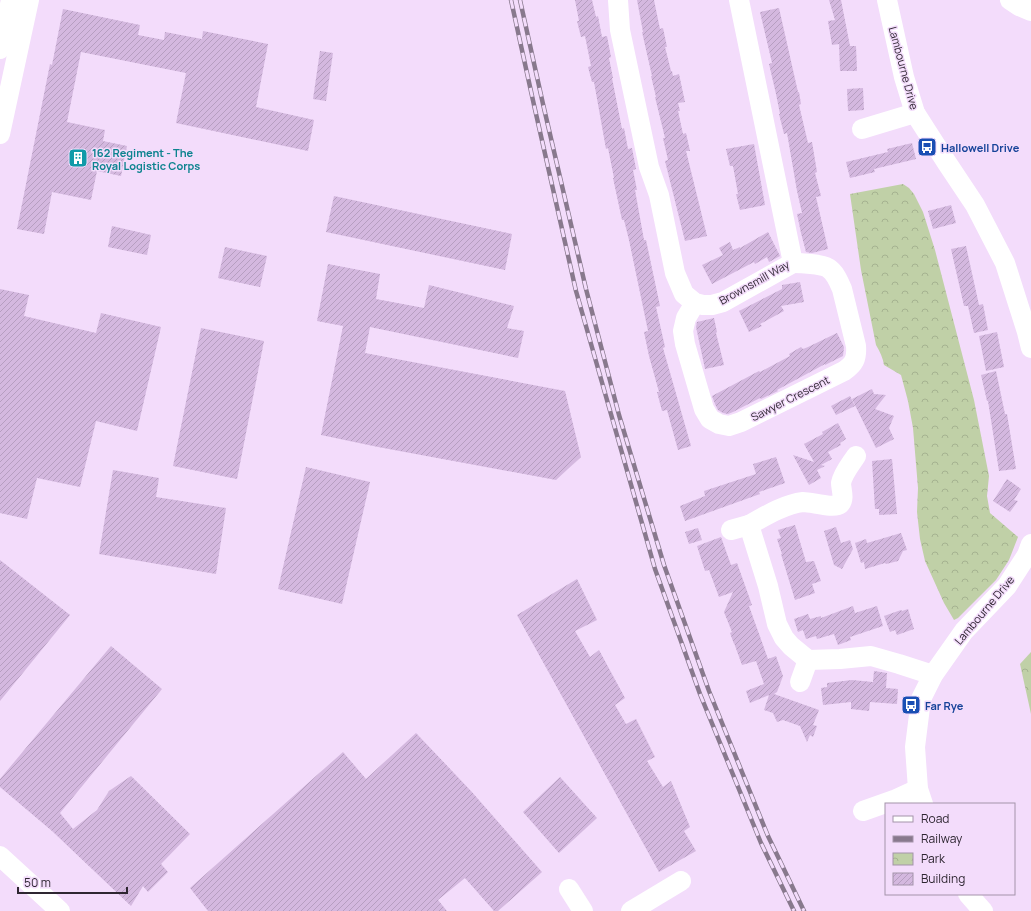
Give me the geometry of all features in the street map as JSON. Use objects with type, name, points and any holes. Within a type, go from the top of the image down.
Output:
[{"type":"street","points":[[0,49],[11,0]]},
{"type":"street","points":[[0,134],[29,0]]},
{"type":"street","points":[[618,0],[620,30],[649,167],[659,195],[675,273],[684,294],[695,303]]},
{"type":"street","name":"Brownsmill Way","points":[[695,303],[712,305],[723,302],[793,262],[739,0]]},
{"type":"street","name":"Lambourne Drive","points":[[887,0],[904,77],[915,113],[975,205],[1005,263],[1030,337]]},
{"type":"street","points":[[1010,0],[1031,11]]},
{"type":"street","points":[[862,129],[915,113]]},
{"type":"street","name":"Sawyer Crescent","points":[[695,303],[686,318],[683,331],[685,344],[704,409],[710,418],[719,424],[729,426],[741,422],[844,371],[855,361],[857,354],[856,346],[839,282],[828,268],[793,262]]},
{"type":"street","points":[[856,456],[842,478],[842,497],[841,502],[838,505],[828,506],[814,502],[793,504],[740,527],[768,586],[777,624],[784,638],[808,660],[871,656],[932,675]]},
{"type":"street","name":"Lambourne Drive","points":[[920,796],[916,747],[921,699],[932,675],[964,631],[1007,586],[1030,552]]},
{"type":"street","points":[[800,682],[808,660]]},
{"type":"street","points":[[886,803],[894,800],[920,796]]},
{"type":"street","points":[[863,811],[885,803]]},
{"type":"street","points":[[0,856],[60,911]]},
{"type":"street","points":[[631,911],[681,880]]},
{"type":"street","points":[[569,889],[583,911]]},
{"type":"street","points":[[969,895],[983,911]]},
{"type":"green space","points":[[903,184],[914,194],[923,212],[935,250],[974,400],[989,476],[987,496],[990,513],[1018,537],[1009,560],[996,580],[958,618],[954,620],[944,603],[925,561],[920,539],[917,512],[918,488],[913,428],[908,401],[901,375],[884,365],[876,345],[861,270],[850,194]]},
{"type":"green space","points":[[1031,652],[1031,714],[1020,664]]},
{"type":"building","points":[[575,0],[592,0],[596,17],[598,16],[602,37],[607,36],[611,57],[609,58],[612,78],[622,129],[624,128],[628,149],[632,148],[636,169],[633,170],[637,190],[635,190],[644,240],[646,240],[660,306],[656,307],[665,347],[663,348],[691,446],[678,450],[667,410],[662,411],[657,392],[659,392],[644,332],[648,331],[629,240],[624,220],[622,220],[608,148],[606,149],[594,82],[592,82],[588,67],[591,66],[585,36],[581,37],[577,21],[579,21]]},
{"type":"building","points":[[637,0],[654,0],[660,29],[663,28],[667,47],[665,47],[671,71],[673,76],[679,74],[685,102],[678,103],[680,111],[678,111],[683,134],[686,133],[690,151],[686,151],[707,236],[685,241],[665,161],[668,160],[663,138],[665,138],[655,97]]},
{"type":"building","points":[[829,0],[841,0],[850,46],[856,46],[857,71],[840,71],[839,44],[832,45],[828,21],[835,20]]},
{"type":"building","points":[[779,8],[799,92],[801,104],[799,105],[808,143],[812,142],[817,172],[815,173],[821,196],[816,197],[828,249],[812,253],[806,252],[801,233],[797,214],[802,213],[787,133],[784,134],[779,114],[769,64],[772,63],[760,12]]},
{"type":"building","points":[[63,9],[140,25],[138,35],[164,40],[165,32],[202,39],[203,31],[268,44],[256,107],[314,120],[308,151],[176,123],[186,73],[81,52],[67,122],[105,130],[103,141],[127,146],[121,176],[97,171],[91,200],[52,192],[44,234],[17,229],[50,64],[52,65]]},
{"type":"building","points":[[320,51],[333,53],[326,101],[313,99]]},
{"type":"building","points":[[863,88],[864,110],[848,111],[847,89]]},
{"type":"building","points":[[912,143],[916,159],[874,169],[875,172],[850,178],[846,162],[888,152],[887,149]]},
{"type":"building","points":[[754,144],[765,205],[740,210],[736,194],[738,194],[733,166],[730,166],[726,149]]},
{"type":"building","points":[[334,196],[512,234],[505,270],[326,232]]},
{"type":"building","points":[[951,205],[956,223],[933,229],[928,211]]},
{"type":"building","points":[[112,226],[151,235],[147,255],[108,247]]},
{"type":"building","points":[[768,232],[780,256],[769,262],[767,257],[755,264],[754,262],[712,284],[702,265],[723,255],[719,248],[730,242],[733,250],[740,248]]},
{"type":"building","points":[[966,246],[979,305],[983,304],[988,330],[974,333],[968,306],[964,306],[951,249]]},
{"type":"building","points":[[225,247],[267,256],[260,287],[218,278]]},
{"type":"building","points":[[328,264],[380,274],[376,299],[424,308],[429,285],[514,306],[507,328],[524,331],[518,358],[370,327],[365,353],[565,391],[581,457],[556,480],[321,435],[343,326],[317,321]]},
{"type":"building","points":[[800,282],[804,302],[781,306],[784,311],[760,324],[762,326],[749,332],[739,311],[782,289],[782,285]]},
{"type":"building","points":[[0,289],[29,295],[24,316],[96,333],[101,313],[161,327],[137,431],[96,421],[80,487],[37,478],[27,519],[0,513]]},
{"type":"building","points":[[714,318],[724,365],[705,369],[696,327],[697,322]]},
{"type":"building","points":[[201,328],[264,341],[237,479],[173,466]]},
{"type":"building","points":[[997,332],[1004,367],[986,371],[979,336]]},
{"type":"building","points":[[837,333],[844,347],[843,356],[825,364],[777,390],[778,391],[761,399],[760,398],[733,412],[728,414],[718,410],[712,396],[790,356],[789,354],[801,347],[803,349]]},
{"type":"building","points":[[996,371],[1005,414],[1007,414],[1016,469],[999,471],[988,401],[981,375]]},
{"type":"building","points":[[872,389],[874,394],[886,395],[875,409],[894,416],[889,428],[894,439],[876,448],[852,399]]},
{"type":"building","points":[[850,396],[855,406],[836,415],[831,406]]},
{"type":"building","points":[[838,423],[846,439],[840,443],[841,445],[828,452],[832,459],[821,465],[825,466],[817,470],[821,478],[809,485],[793,455],[814,462],[804,444],[823,434],[822,432]]},
{"type":"building","points":[[776,457],[785,483],[759,492],[760,494],[685,521],[680,506],[705,496],[704,491],[756,474],[753,464]]},
{"type":"building","points":[[892,459],[897,514],[879,515],[879,509],[875,509],[872,461]]},
{"type":"building","points":[[306,467],[370,482],[342,604],[278,589]]},
{"type":"building","points":[[113,470],[159,478],[156,497],[226,508],[216,574],[99,554]]},
{"type":"building","points":[[1007,479],[1021,489],[1014,500],[1018,501],[1010,512],[993,501]]},
{"type":"building","points":[[795,525],[806,562],[814,561],[821,581],[812,584],[815,593],[795,600],[777,539],[781,538],[778,530]]},
{"type":"building","points":[[836,527],[841,543],[850,540],[853,549],[842,569],[834,565],[824,531]]},
{"type":"building","points":[[698,528],[702,540],[689,544],[685,532]]},
{"type":"building","points":[[901,533],[907,550],[903,551],[898,561],[865,569],[864,562],[861,563],[855,543],[866,539],[867,543]]},
{"type":"building","points":[[721,537],[731,565],[737,563],[752,605],[749,606],[768,659],[776,656],[783,676],[777,692],[774,694],[819,710],[813,725],[817,726],[813,737],[810,735],[807,742],[800,726],[783,720],[777,722],[773,713],[764,710],[769,695],[750,703],[746,691],[764,684],[756,661],[742,665],[730,633],[732,632],[724,612],[733,592],[719,597],[709,570],[705,571],[697,546]]},
{"type":"building","points":[[0,560],[70,615],[0,701]]},
{"type":"building","points":[[577,579],[597,620],[575,631],[590,657],[599,650],[625,698],[615,705],[626,724],[636,719],[655,757],[647,761],[663,787],[671,781],[690,827],[684,831],[696,851],[659,872],[517,615]]},
{"type":"building","points":[[853,606],[855,613],[877,606],[883,626],[850,637],[851,640],[838,645],[834,634],[817,639],[816,636],[806,639],[803,630],[798,632],[794,619],[808,614],[810,619],[821,616],[821,618]]},
{"type":"building","points":[[908,609],[914,629],[897,635],[895,630],[890,632],[884,616]]},
{"type":"building","points":[[111,646],[162,689],[60,813],[73,829],[97,810],[109,791],[131,776],[190,834],[161,864],[168,872],[148,892],[143,886],[131,906],[52,831],[0,787],[0,779]]},
{"type":"building","points":[[874,671],[887,673],[886,688],[898,689],[897,704],[870,702],[869,711],[851,709],[851,702],[823,705],[821,688],[827,687],[827,683],[852,680],[873,682]]},
{"type":"building","points":[[416,733],[471,791],[542,872],[498,911],[494,911],[465,878],[438,900],[447,911],[208,911],[190,888],[343,752],[366,779]]},
{"type":"building","points":[[560,777],[597,818],[559,853],[523,812]]},
{"type":"railway","points":[[511,0],[576,291],[655,569],[700,694],[761,843],[794,911]]},
{"type":"railway","points":[[520,0],[586,289],[619,415],[664,565],[709,691],[768,836],[804,911]]},
{"type":"place","name":"Hallowell Drive","points":[[927,147]]},
{"type":"place","name":"162 Regiment - The Royal Logistic Corps","points":[[78,158]]},
{"type":"place","name":"Far Rye","points":[[911,705]]}]
